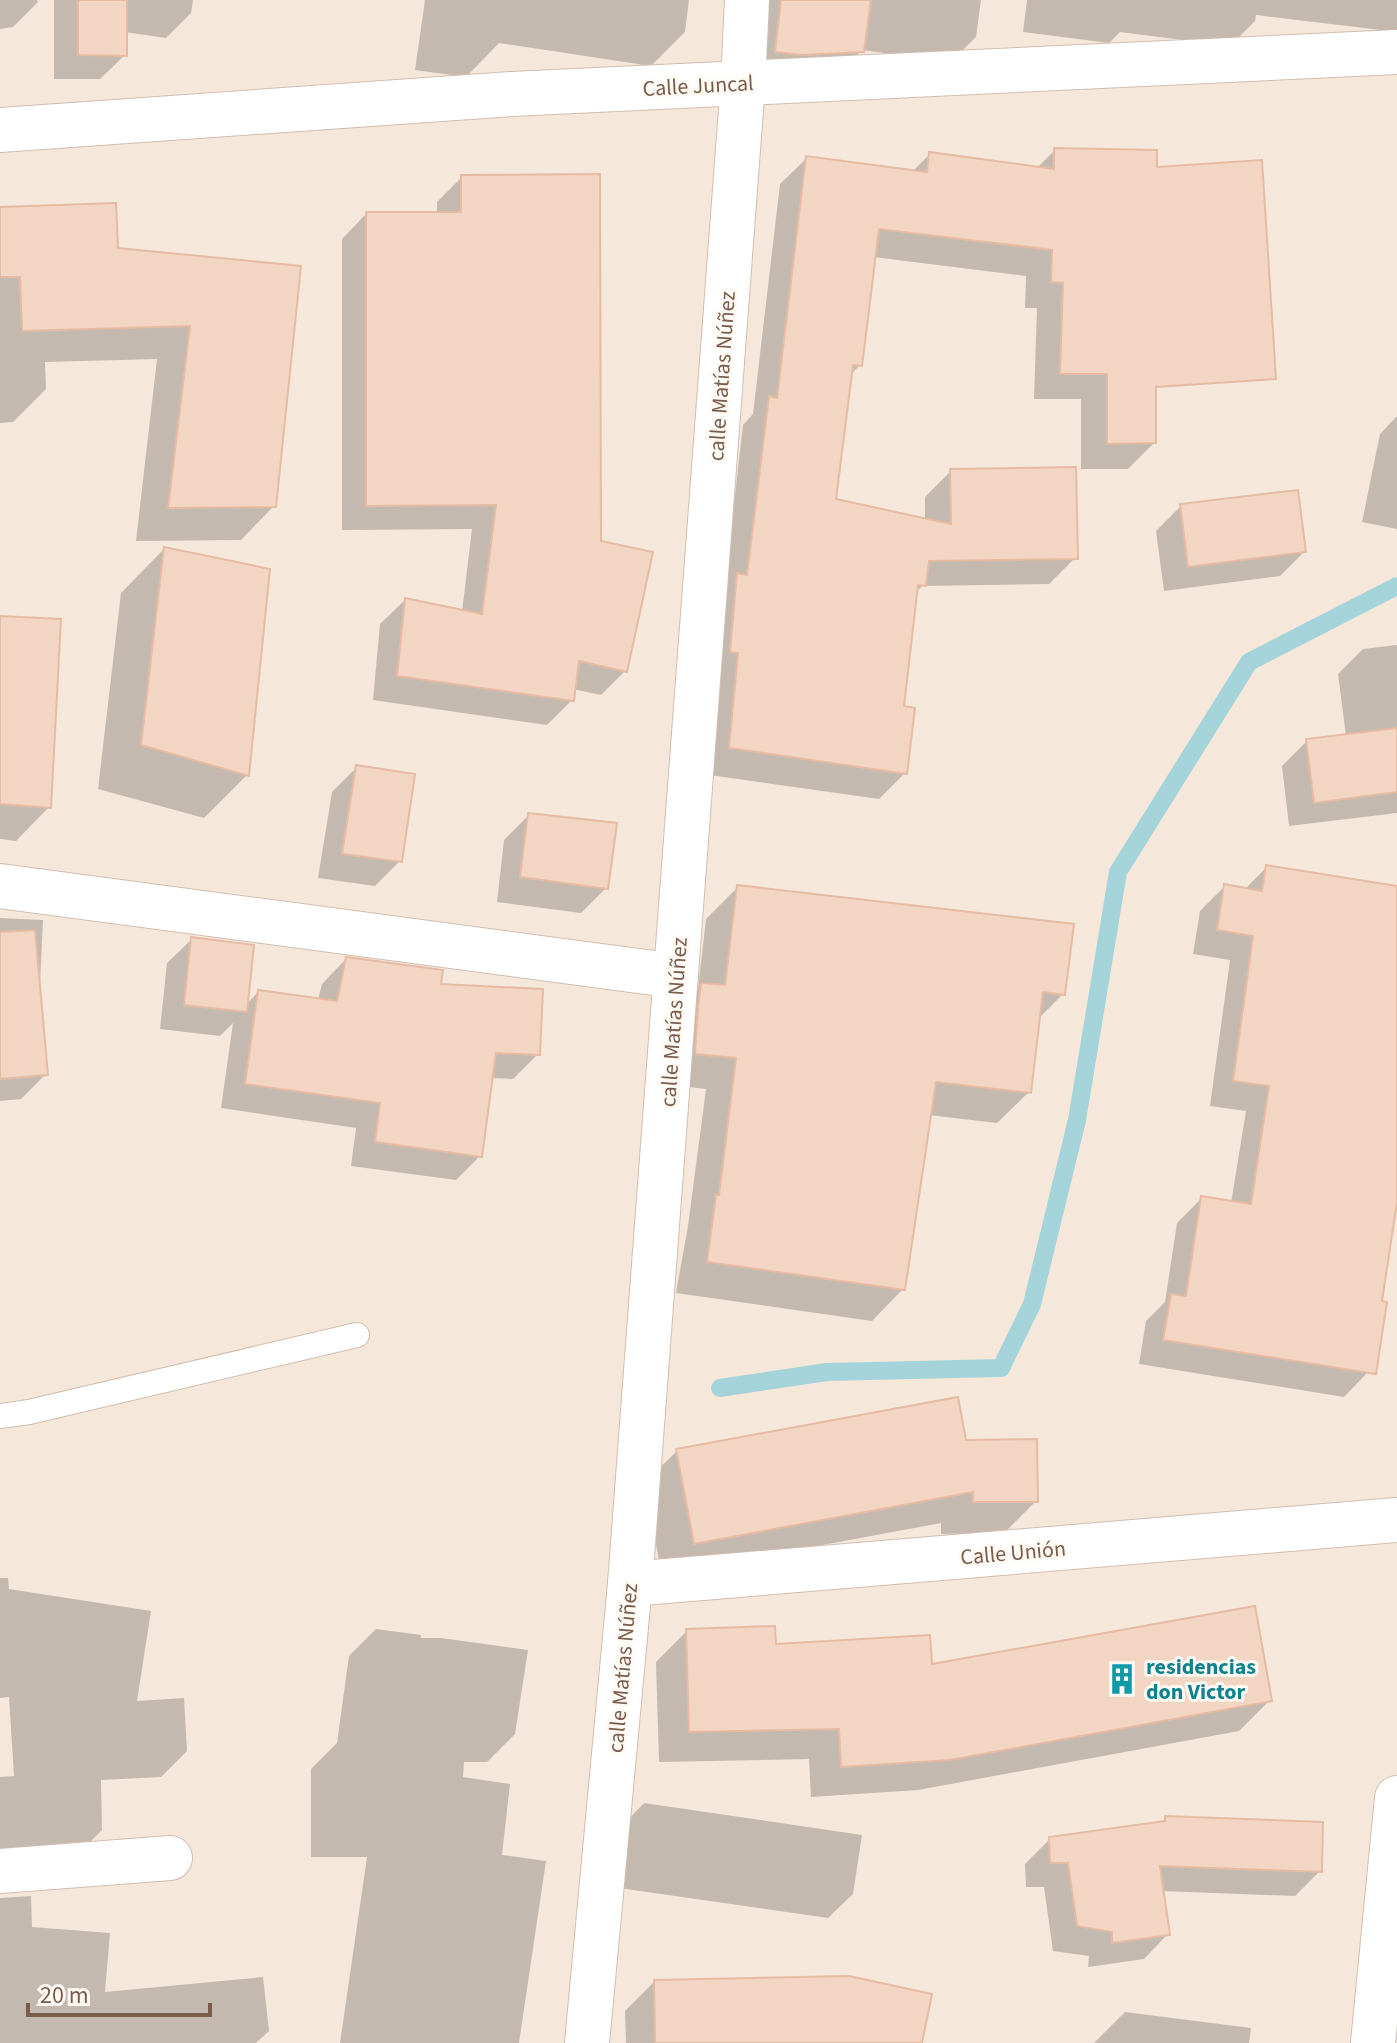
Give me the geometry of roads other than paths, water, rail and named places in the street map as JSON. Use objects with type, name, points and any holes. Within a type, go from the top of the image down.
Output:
[{"type":"street","name":"calle Matías Núñez","points":[[587,2043],[630,1584],[747,0]]},
{"type":"street","name":"Calle Juncal","points":[[0,130],[512,94],[1397,52]]},
{"type":"street","points":[[0,886],[676,976]]},
{"type":"street","name":"Calle Unión","points":[[630,1584],[1397,1520]]},
{"type":"street","points":[[1373,2043],[1397,1798]]},
{"type":"street","points":[[0,1871],[170,1858]]},
{"type":"lane","points":[[0,1416],[29,1412],[357,1335]]},
{"type":"waterway","points":[[720,1388],[827,1372],[1001,1368],[1032,1304],[1077,1120],[1118,872],[1249,662],[1397,586]]},
{"type":"place","name":"residencias don Victor","points":[[1122,1679]]}]
